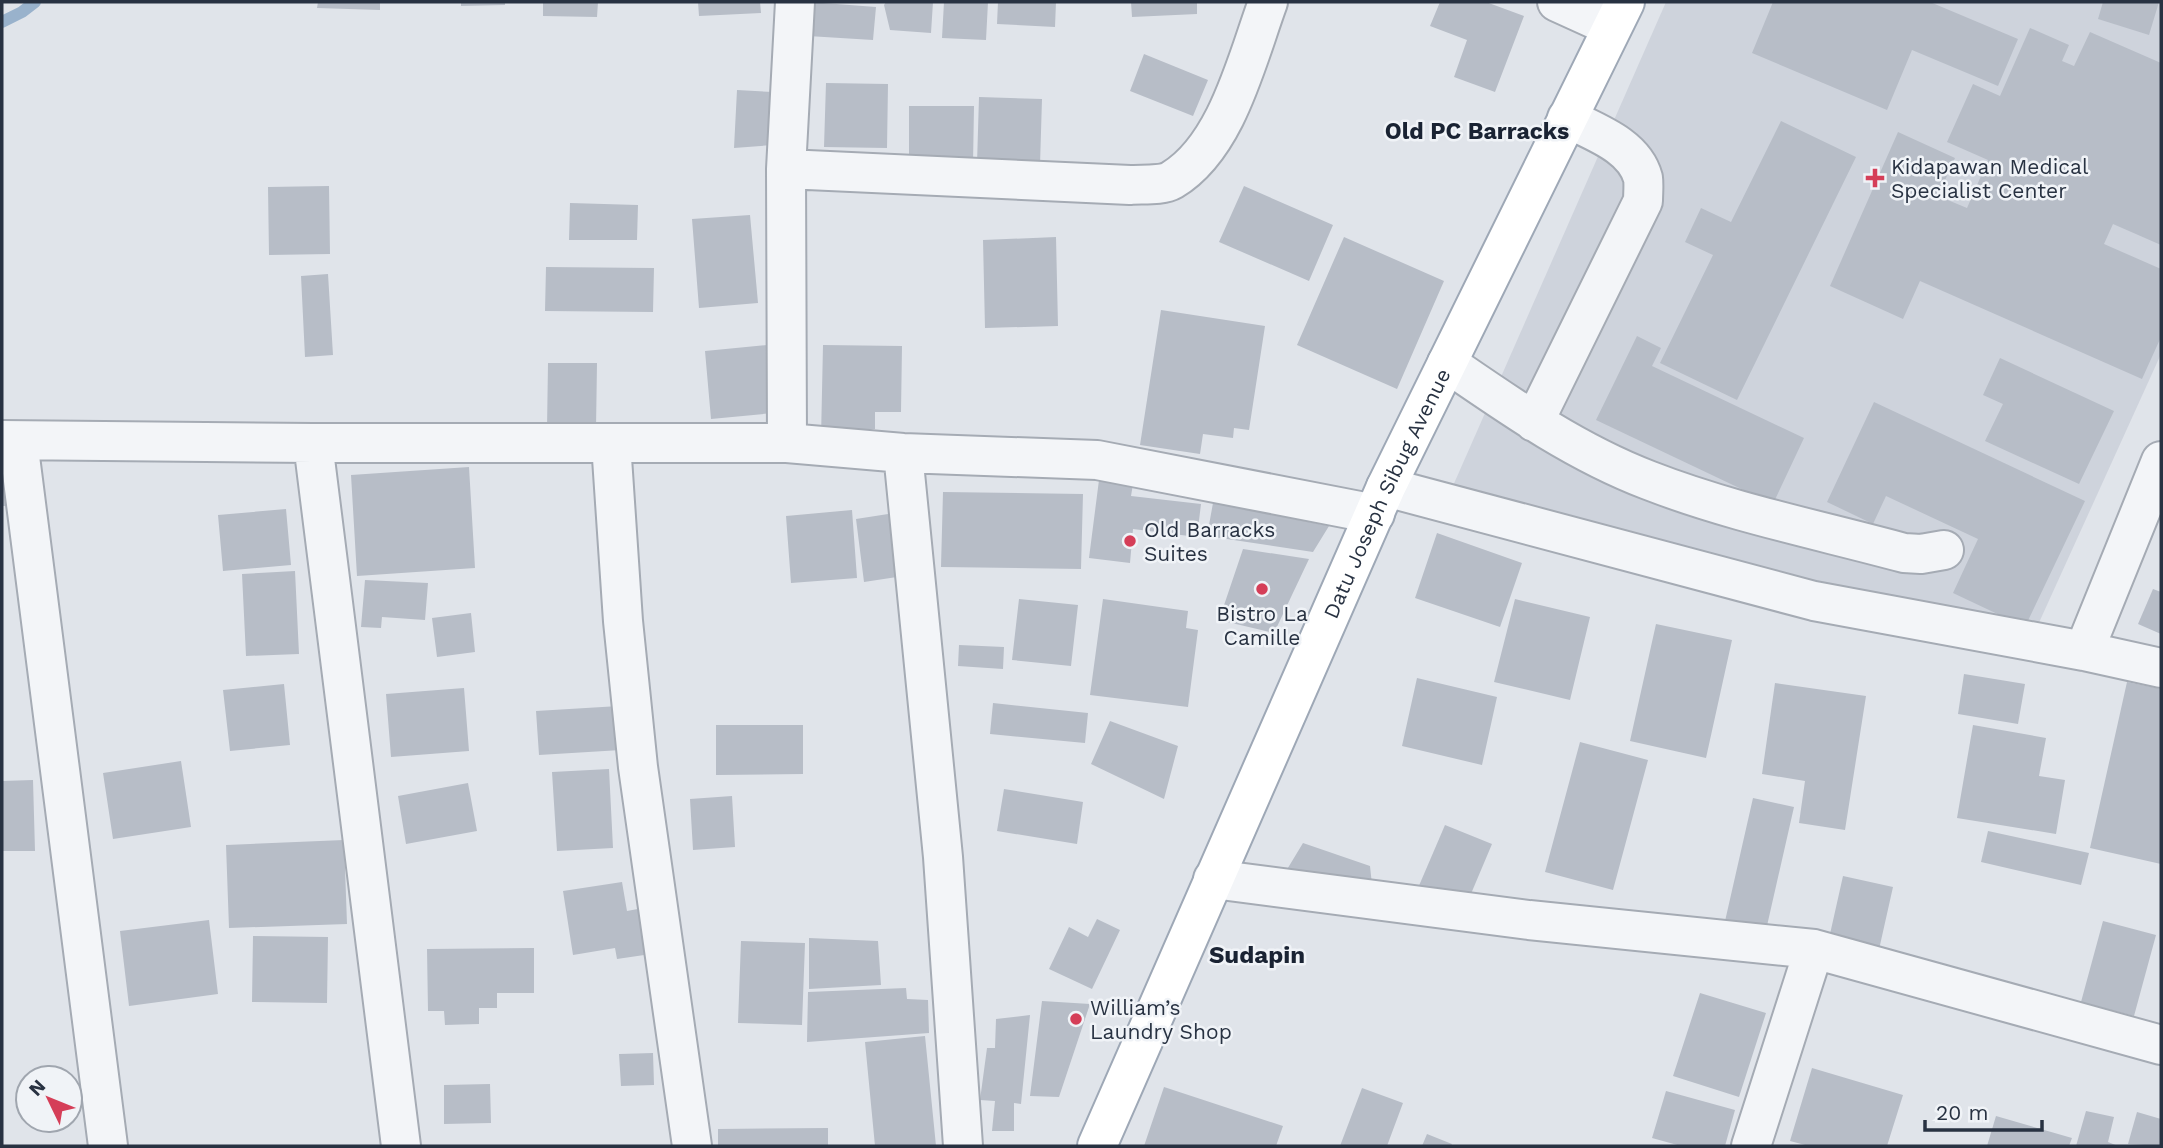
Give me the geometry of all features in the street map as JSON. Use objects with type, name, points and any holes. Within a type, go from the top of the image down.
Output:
[{"type":"main road","name":"Datu Joseph Sibug Avenue","points":[[1097,1146],[1380,500],[1618,15]]},
{"type":"street","points":[[787,443],[786,169],[795,2]]},
{"type":"street","points":[[786,169],[1130,185],[1170,181],[1201,156],[1227,114],[1268,2]]},
{"type":"street","points":[[1557,2],[1618,15]]},
{"type":"street","points":[[1534,422],[1643,201],[1643,179],[1632,157],[1614,142],[1567,118]]},
{"type":"street","points":[[1447,363],[1534,422],[1648,480],[1706,501],[1904,553],[1921,554],[1944,550]]},
{"type":"street","points":[[108,1146],[10,440],[787,443],[903,453],[1097,460],[1380,500],[1814,601],[2161,668]]},
{"type":"street","points":[[313,443],[401,1146]]},
{"type":"street","points":[[611,443],[623,621],[638,767],[692,1146]]},
{"type":"street","points":[[903,453],[943,857],[963,1146]]},
{"type":"street","points":[[2084,651],[2161,461]]},
{"type":"street","points":[[1213,879],[1529,920],[1814,949],[2161,1045]]},
{"type":"street","points":[[1751,1146],[1814,949]]},
{"type":"shaded area","name":"Kidapawan Medical Specialist Center","points":[[1666,2],[2161,2],[2161,354],[2032,638],[1452,488]]},
{"type":"building","points":[[318,2],[380,2],[380,10],[317,8]]},
{"type":"building","points":[[461,2],[505,2],[505,5],[461,6]]},
{"type":"building","points":[[543,2],[598,2],[597,17],[543,16]]},
{"type":"building","points":[[698,2],[760,2],[761,13],[699,16]]},
{"type":"building","points":[[810,2],[876,7],[873,40],[808,36]]},
{"type":"building","points":[[886,2],[933,2],[931,33],[890,30],[884,5]]},
{"type":"building","points":[[944,2],[988,2],[986,40],[942,38]]},
{"type":"building","points":[[998,2],[1056,2],[1055,27],[997,24]]},
{"type":"building","points":[[1131,2],[1197,2],[1197,14],[1132,17]]},
{"type":"building","points":[[1440,2],[1486,2],[1524,16],[1495,92],[1454,77],[1467,40],[1430,26]]},
{"type":"building","points":[[1773,2],[1930,2],[2018,39],[1998,86],[1912,50],[1887,110],[1752,53]]},
{"type":"building","points":[[2103,2],[2159,2],[2149,35],[2098,19]]},
{"type":"building","points":[[2030,28],[2069,45],[2062,61],[2074,66],[2090,32],[2161,63],[2161,245],[2113,224],[2104,244],[2161,269],[2161,337],[2142,379],[1920,281],[1903,319],[1830,286],[1898,132],[1955,158],[1938,196],[1967,208],[1988,160],[1947,142],[1973,84],[2000,96]]},
{"type":"building","points":[[1144,54],[1208,80],[1193,116],[1130,91]]},
{"type":"building","points":[[826,83],[888,84],[887,148],[824,147]]},
{"type":"building","points":[[737,90],[773,92],[772,145],[734,148]]},
{"type":"building","points":[[979,97],[1042,99],[1040,165],[977,164]]},
{"type":"building","points":[[909,106],[974,106],[973,164],[909,163]]},
{"type":"building","points":[[1781,121],[1856,157],[1737,400],[1660,363],[1713,255],[1685,242],[1701,208],[1731,222]]},
{"type":"building","points":[[329,186],[330,254],[269,255],[268,187]]},
{"type":"building","points":[[1244,186],[1333,225],[1309,281],[1219,242]]},
{"type":"building","points":[[570,203],[638,205],[637,240],[569,240]]},
{"type":"building","points":[[750,215],[758,303],[699,308],[692,219]]},
{"type":"building","points":[[1056,237],[1058,326],[985,328],[983,240]]},
{"type":"building","points":[[1344,237],[1444,281],[1397,389],[1297,345]]},
{"type":"building","points":[[546,267],[654,268],[653,312],[545,311]]},
{"type":"building","points":[[328,274],[333,355],[305,357],[301,276]]},
{"type":"building","points":[[1161,310],[1265,326],[1249,430],[1234,428],[1233,438],[1203,434],[1200,454],[1140,445]]},
{"type":"building","points":[[1637,336],[1661,348],[1652,366],[1804,438],[1773,504],[1596,420]]},
{"type":"building","points":[[778,344],[784,412],[711,419],[705,351]]},
{"type":"building","points":[[823,345],[902,346],[901,412],[875,412],[875,429],[852,430],[821,438]]},
{"type":"building","points":[[2000,358],[2114,411],[2079,484],[1985,441],[2003,404],[1983,395]]},
{"type":"building","points":[[548,363],[597,363],[596,429],[547,429]]},
{"type":"building","points":[[1874,402],[2085,501],[2025,627],[1953,593],[1978,539],[1886,496],[1873,524],[1827,502]]},
{"type":"building","points":[[469,467],[475,568],[357,576],[351,475]]},
{"type":"building","points":[[2,478],[19,478],[19,506],[2,506]]},
{"type":"building","points":[[1099,480],[1133,484],[1131,496],[1201,504],[1197,537],[1133,529],[1130,563],[1089,558]]},
{"type":"building","points":[[943,492],[1083,494],[1081,569],[941,567]]},
{"type":"building","points":[[1213,503],[1329,526],[1313,552],[1207,536]]},
{"type":"building","points":[[286,509],[291,565],[223,571],[218,515]]},
{"type":"building","points":[[852,510],[857,578],[791,583],[786,516]]},
{"type":"building","points":[[901,512],[910,575],[864,582],[856,519]]},
{"type":"building","points":[[1437,533],[1522,563],[1500,627],[1415,598]]},
{"type":"building","name":"Bistro La Camille","points":[[1243,549],[1309,559],[1274,633],[1219,620]]},
{"type":"building","points":[[295,571],[299,654],[246,656],[242,574]]},
{"type":"building","points":[[365,580],[428,583],[425,620],[382,617],[381,628],[361,627]]},
{"type":"building","points":[[2153,589],[2161,592],[2161,634],[2138,624]]},
{"type":"building","points":[[1019,599],[1078,605],[1071,666],[1012,660]]},
{"type":"building","points":[[1103,599],[1188,611],[1186,628],[1198,630],[1188,707],[1090,695]]},
{"type":"building","points":[[1515,599],[1590,617],[1570,700],[1494,682]]},
{"type":"building","points":[[471,613],[475,652],[437,657],[432,618]]},
{"type":"building","points":[[1656,624],[1732,640],[1706,758],[1630,741]]},
{"type":"building","points":[[959,645],[1004,647],[1003,669],[958,666]]},
{"type":"building","points":[[1964,674],[2025,684],[2018,724],[1958,714]]},
{"type":"building","points":[[1417,678],[1497,697],[1482,765],[1402,746]]},
{"type":"building","points":[[2127,682],[2161,689],[2161,864],[2090,848]]},
{"type":"building","points":[[1775,683],[1866,696],[1845,830],[1799,823],[1805,781],[1762,774]]},
{"type":"building","points":[[284,684],[290,745],[230,751],[223,690]]},
{"type":"building","points":[[464,688],[469,751],[391,757],[386,694]]},
{"type":"building","points":[[993,703],[1088,713],[1085,743],[990,734]]},
{"type":"building","points":[[619,706],[621,750],[539,755],[536,711]]},
{"type":"building","points":[[1110,721],[1178,746],[1164,799],[1091,764]]},
{"type":"building","points":[[716,725],[803,725],[803,774],[716,775]]},
{"type":"building","points":[[1973,725],[2046,738],[2039,776],[2065,780],[2056,834],[1957,818]]},
{"type":"building","points":[[1580,742],[1648,760],[1613,890],[1545,872]]},
{"type":"building","points":[[181,761],[191,827],[113,839],[103,773]]},
{"type":"building","points":[[609,769],[613,848],[557,851],[552,772]]},
{"type":"building","points":[[33,780],[35,851],[2,851],[2,781]]},
{"type":"building","points":[[468,783],[477,831],[406,844],[398,796]]},
{"type":"building","points":[[1004,789],[1083,802],[1077,844],[997,831]]},
{"type":"building","points":[[732,796],[735,847],[693,850],[690,799]]},
{"type":"building","points":[[1753,798],[1794,807],[1764,939],[1723,930]]},
{"type":"building","points":[[1445,825],[1492,844],[1465,908],[1418,888]]},
{"type":"building","points":[[1988,831],[2089,853],[2081,885],[1981,862]]},
{"type":"building","points":[[344,840],[347,924],[229,928],[226,845]]},
{"type":"building","points":[[1303,843],[1370,866],[1373,894],[1277,886]]},
{"type":"building","points":[[1843,876],[1893,887],[1878,954],[1828,943]]},
{"type":"building","points":[[622,882],[627,911],[643,908],[651,954],[617,959],[615,948],[573,955],[563,891]]},
{"type":"building","points":[[1097,919],[1120,930],[1092,989],[1049,969],[1069,927],[1088,937]]},
{"type":"building","points":[[209,920],[218,994],[129,1006],[120,931]]},
{"type":"building","points":[[2103,921],[2156,935],[2134,1016],[2081,1002]]},
{"type":"building","points":[[253,936],[328,937],[327,1003],[252,1002]]},
{"type":"building","points":[[809,938],[878,941],[881,985],[809,989]]},
{"type":"building","points":[[741,941],[805,943],[802,1025],[738,1023]]},
{"type":"building","points":[[534,948],[534,993],[497,993],[497,1008],[479,1008],[479,1024],[445,1025],[444,1011],[428,1011],[427,949]]},
{"type":"building","points":[[906,988],[907,999],[928,1000],[929,1033],[807,1042],[808,992]]},
{"type":"building","points":[[1700,993],[1766,1013],[1739,1097],[1673,1076]]},
{"type":"building","points":[[1042,1001],[1090,1004],[1059,1097],[1030,1096]]},
{"type":"building","points":[[1030,1015],[1021,1104],[1014,1103],[1014,1131],[992,1131],[995,1101],[980,1100],[987,1048],[995,1048],[996,1019]]},
{"type":"building","points":[[925,1036],[936,1146],[875,1146],[865,1042]]},
{"type":"building","points":[[653,1053],[654,1085],[621,1086],[619,1054]]},
{"type":"building","points":[[1812,1068],[1903,1095],[1887,1146],[1809,1146],[1790,1141]]},
{"type":"building","points":[[490,1084],[491,1123],[444,1124],[444,1085]]},
{"type":"building","points":[[1164,1087],[1283,1126],[1276,1146],[1144,1146]]},
{"type":"building","points":[[1362,1088],[1403,1103],[1387,1146],[1340,1146]]},
{"type":"building","points":[[1666,1091],[1735,1110],[1725,1146],[1681,1146],[1652,1138]]},
{"type":"building","points":[[2086,1111],[2114,1117],[2108,1142],[2118,1146],[2076,1146]]},
{"type":"building","points":[[2137,1112],[2161,1119],[2161,1146],[2128,1144]]},
{"type":"building","points":[[1996,1116],[2072,1138],[2069,1146],[1987,1146]]},
{"type":"building","points":[[828,1128],[828,1146],[718,1146],[718,1129]]},
{"type":"building","points":[[1427,1134],[1452,1144],[1422,1146]]},
{"type":"waterway","points":[[2,22],[35,2]]},
{"type":"place","name":"Kidapawan Medical Specialist Center","points":[[1875,178]]},
{"type":"place","name":"Old Barracks Suites","points":[[1130,541]]},
{"type":"place","name":"Bistro La Camille","points":[[1262,589]]},
{"type":"place","name":"William’s Laundry Shop","points":[[1076,1019]]},
{"type":"district","name":"Old PC Barracks","points":[[1477,131]]},
{"type":"district","name":"Sudapin","points":[[1257,955]]}]
